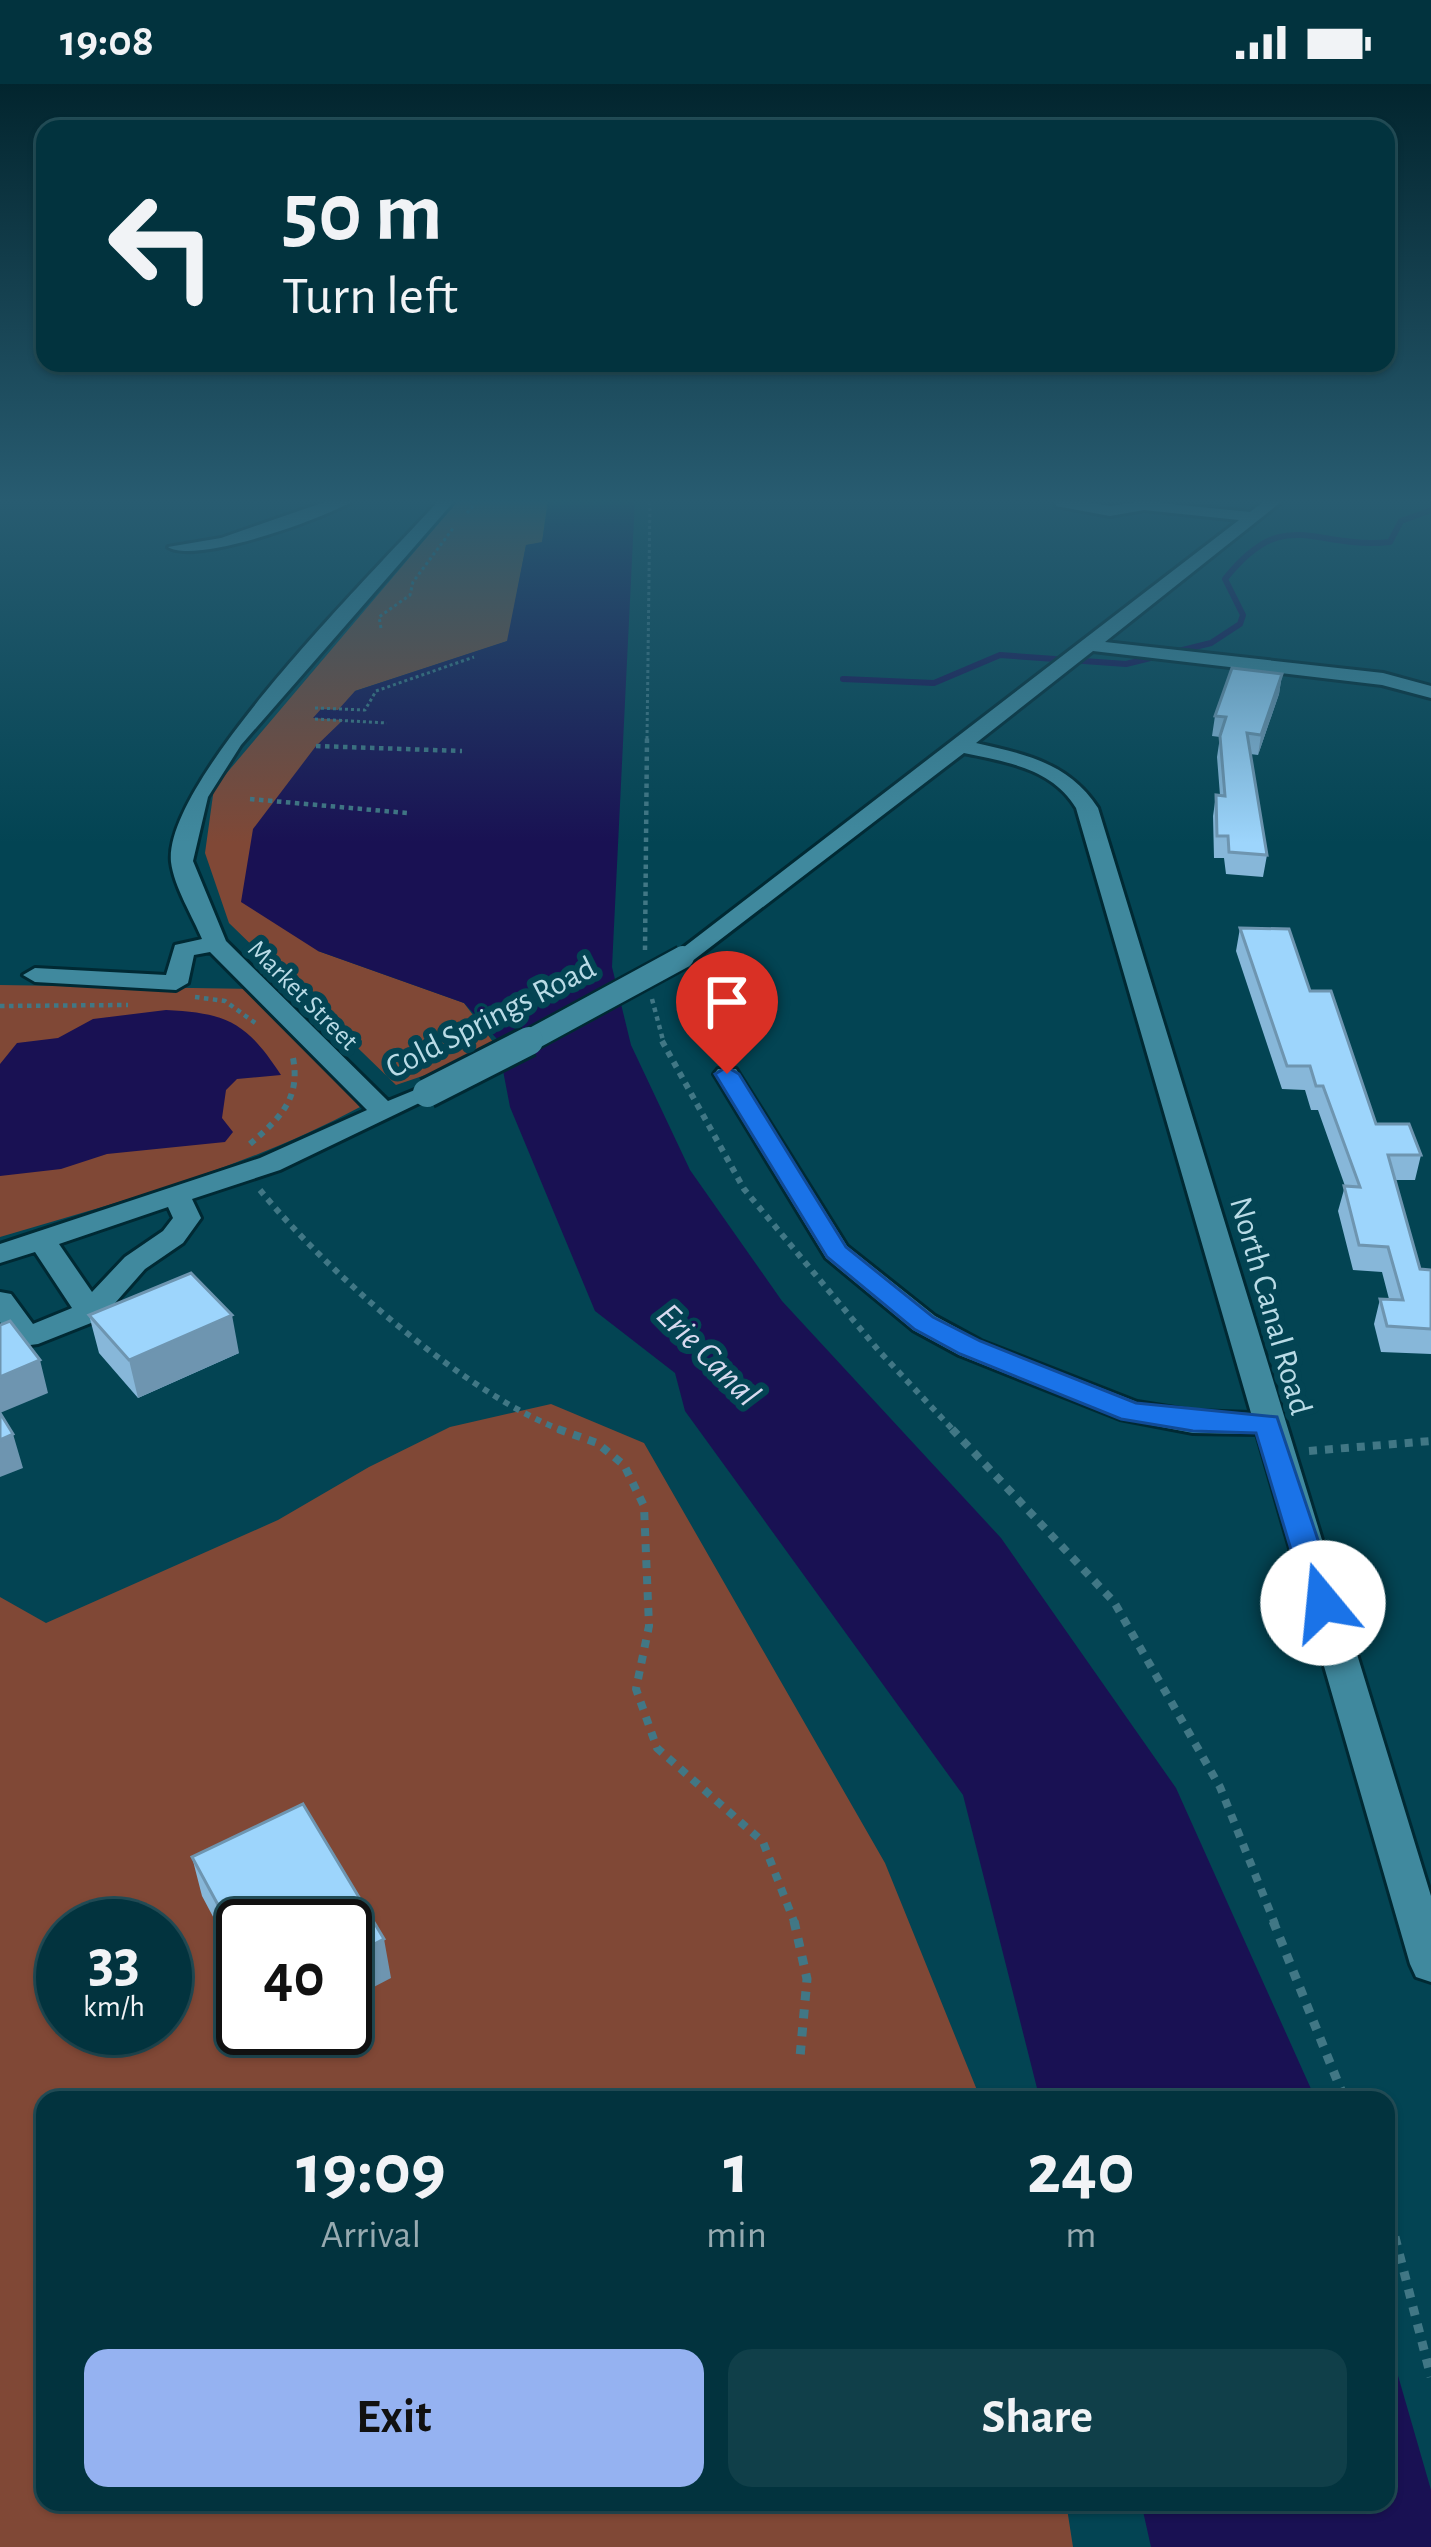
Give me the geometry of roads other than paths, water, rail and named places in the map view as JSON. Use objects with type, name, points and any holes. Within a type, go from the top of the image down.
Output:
[{"type":"street","name":"Market Street","points":[[347,613],[233,742],[198,796],[182,861],[214,944],[384,1112]]},
{"type":"street","name":"Cold Springs Road","points":[[0,1254],[270,1164],[427,1093],[589,1011],[683,957],[1129,613]]},
{"type":"street","points":[[1087,645],[1383,679],[1431,692]]},
{"type":"street","name":"North Canal Road","points":[[960,746],[1060,777],[1075,788],[1087,808],[1431,1964]]},
{"type":"street","points":[[35,975],[176,982],[183,950],[214,944]]},
{"type":"street","points":[[727,1074],[836,1252],[924,1323],[970,1348],[1131,1412],[1193,1422],[1267,1424]]},
{"type":"street","points":[[0,1301],[13,1338],[90,1312],[135,1263],[188,1217],[176,1195]]},
{"type":"street","points":[[42,1240],[90,1312]]},
{"type":"water","name":"Erie Canal","points":[[513,613],[629,613],[612,967],[631,1045],[690,1170],[782,1301],[1001,1538],[1176,1788],[1312,2091],[1038,2091],[963,1795],[685,1411],[675,1373],[595,1311],[510,1107],[497,1039],[464,1003],[318,951],[241,902],[253,829],[316,746],[343,720],[313,718],[321,709],[338,710],[355,691],[507,641]]},
{"type":"water","points":[[166,1010],[205,1014],[234,1024],[257,1043],[281,1075],[237,1079],[226,1090],[222,1118],[233,1132],[225,1142],[107,1154],[61,1169],[0,1176],[0,1064],[17,1043],[58,1038],[93,1019]]},
{"type":"water","points":[[1395,2365],[1431,2490],[1431,2547],[1151,2547],[1143,2511],[1395,2511]]},
{"type":"waterway","points":[[843,679],[934,683],[1000,655],[1126,664],[1211,643],[1240,624],[1242,613]]}]
